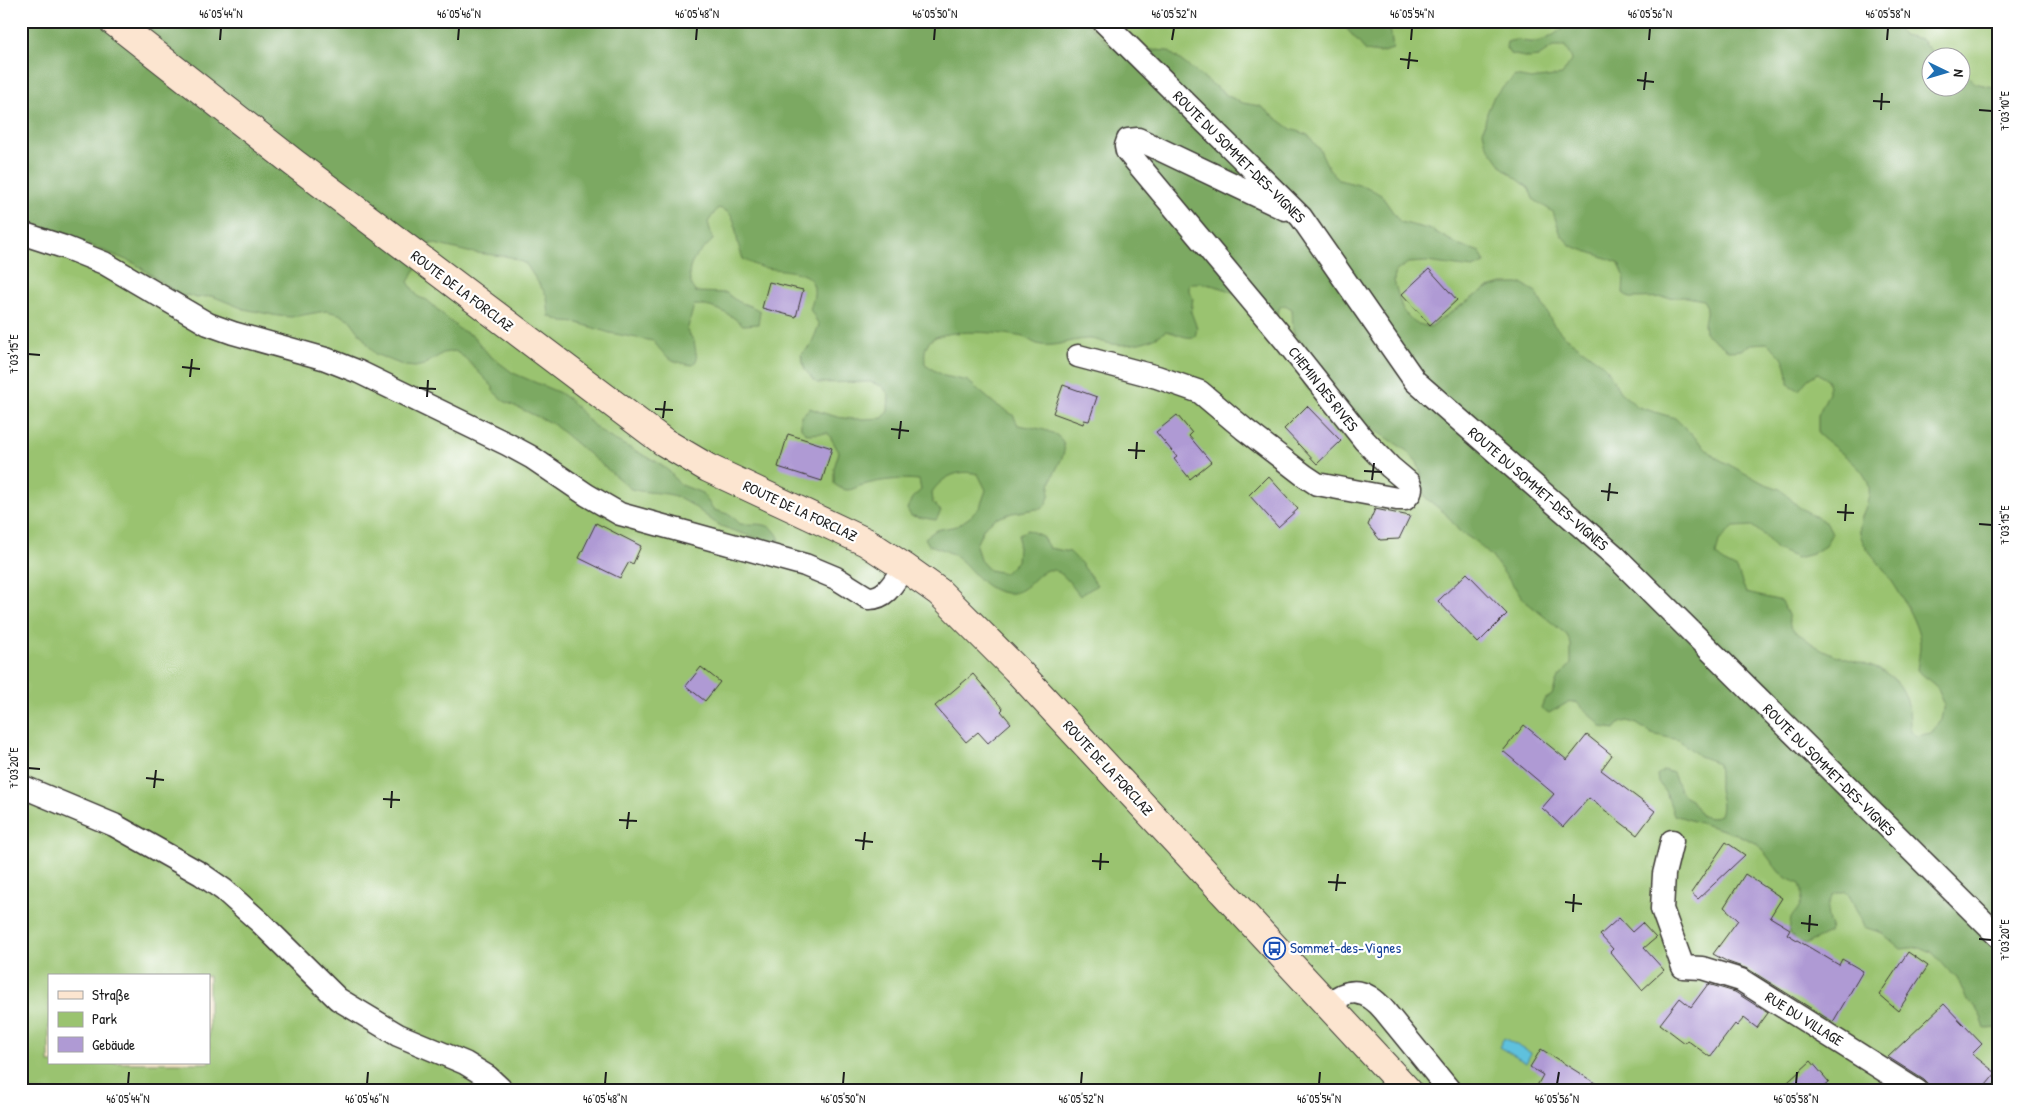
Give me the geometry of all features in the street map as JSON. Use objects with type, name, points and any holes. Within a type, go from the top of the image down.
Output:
[{"type":"main road","name":"ROUTE DE LA FORCLAZ","points":[[113,21],[294,163],[664,442],[708,468],[847,532],[904,567],[939,592],[1016,669],[1408,1091]]},
{"type":"street","name":"ROUTE DU SOMMET-DES-VIGNES","points":[[1103,21],[1301,217],[1414,381],[1616,557],[1998,936]]},
{"type":"street","name":"CHEMIN DES RIVES","points":[[1078,356],[1157,377],[1200,392],[1244,429],[1317,484],[1405,499],[1410,493],[1409,483],[1390,467],[1364,440],[1284,339],[1127,151],[1128,140],[1138,139],[1301,217]]},
{"type":"street","points":[[21,232],[64,246],[104,263],[177,307],[213,326],[326,359],[359,372],[531,457],[586,495],[620,514],[813,568],[836,578],[868,598],[881,596],[889,590],[904,567]]},
{"type":"street","points":[[21,786],[99,818],[187,865],[236,900],[329,992],[348,1007],[398,1035],[465,1063],[488,1077],[503,1091]]},
{"type":"street","name":"RUE DU VILLAGE","points":[[1672,840],[1664,874],[1662,908],[1683,967],[1702,968],[1741,980],[1918,1091]]},
{"type":"street","points":[[1328,1005],[1340,995],[1348,992],[1361,993],[1372,998],[1450,1091]]},
{"type":"green space","points":[[21,21],[1998,21],[1998,1091],[21,1091]]},
{"type":"green space","points":[[21,21],[1084,21],[1112,47],[1168,51],[1228,96],[1243,103],[1260,106],[1291,129],[1308,135],[1320,150],[1329,169],[1339,180],[1367,187],[1381,195],[1400,222],[1432,230],[1457,244],[1480,252],[1485,263],[1473,268],[1426,262],[1408,263],[1395,272],[1394,281],[1403,311],[1415,323],[1430,327],[1485,289],[1502,284],[1522,284],[1536,292],[1553,324],[1563,335],[1601,363],[1607,369],[1620,392],[1638,407],[1675,418],[1715,457],[1763,483],[1780,489],[1799,507],[1827,523],[1832,533],[1825,546],[1812,554],[1797,558],[1776,549],[1765,536],[1752,526],[1734,527],[1719,541],[1716,555],[1723,562],[1737,569],[1746,593],[1782,601],[1789,623],[1795,632],[1823,650],[1876,668],[1890,676],[1901,688],[1908,705],[1910,731],[1916,736],[1931,733],[1941,720],[1944,703],[1937,687],[1917,670],[1920,644],[1916,625],[1911,614],[1861,537],[1861,518],[1869,498],[1868,483],[1856,466],[1818,434],[1818,415],[1829,392],[1828,381],[1818,373],[1808,379],[1799,390],[1788,384],[1784,360],[1767,343],[1752,344],[1741,350],[1729,351],[1705,333],[1704,324],[1707,307],[1703,300],[1687,297],[1630,298],[1623,293],[1624,275],[1618,262],[1571,246],[1561,235],[1553,212],[1533,199],[1529,188],[1503,168],[1486,144],[1483,132],[1487,113],[1494,96],[1515,76],[1531,79],[1562,75],[1572,59],[1565,47],[1553,47],[1538,57],[1529,58],[1510,54],[1506,48],[1507,42],[1517,40],[1536,42],[1547,39],[1557,33],[1569,21],[1889,21],[1903,35],[1921,39],[1928,48],[1922,48],[1922,98],[1972,98],[1972,80],[1974,83],[1998,88],[1998,1028],[1985,1029],[1975,1007],[1967,1001],[1957,977],[1932,952],[1920,947],[1901,949],[1882,933],[1864,927],[1846,891],[1834,894],[1830,902],[1827,913],[1831,926],[1829,933],[1806,944],[1796,941],[1789,933],[1791,917],[1797,910],[1802,898],[1800,884],[1788,879],[1779,872],[1758,844],[1736,834],[1674,815],[1666,792],[1658,782],[1657,775],[1664,770],[1673,773],[1685,797],[1691,800],[1702,816],[1711,818],[1720,815],[1721,810],[1722,802],[1719,788],[1718,763],[1699,756],[1679,740],[1652,734],[1637,724],[1627,721],[1620,723],[1615,729],[1601,727],[1576,702],[1567,703],[1549,713],[1541,708],[1544,700],[1552,695],[1557,680],[1571,664],[1571,644],[1567,635],[1525,601],[1492,557],[1476,542],[1459,531],[1445,513],[1427,499],[1421,490],[1421,473],[1417,462],[1407,451],[1365,423],[1347,406],[1318,397],[1304,385],[1302,377],[1302,347],[1293,331],[1292,309],[1285,305],[1280,307],[1273,325],[1244,298],[1212,285],[1196,283],[1189,284],[1189,291],[1193,298],[1191,312],[1197,328],[1195,337],[1184,337],[1166,331],[1147,341],[1133,344],[1119,345],[1089,339],[1047,345],[1038,344],[1015,335],[975,332],[948,334],[930,341],[925,349],[925,365],[944,376],[968,381],[995,404],[1013,415],[1018,425],[1050,432],[1062,440],[1064,447],[1063,455],[1053,476],[1049,497],[1043,508],[1012,513],[995,519],[984,527],[976,545],[980,560],[989,570],[1005,573],[1017,561],[1019,534],[1028,530],[1042,536],[1049,548],[1070,552],[1081,563],[1097,585],[1080,596],[1063,575],[1049,570],[1044,571],[1022,590],[1015,593],[1006,593],[984,584],[957,557],[929,545],[925,538],[936,530],[957,526],[980,507],[986,490],[978,474],[958,473],[946,478],[936,486],[932,492],[933,503],[941,511],[936,520],[911,516],[907,509],[912,498],[921,490],[919,480],[884,481],[848,490],[834,484],[834,468],[839,452],[828,433],[807,434],[801,428],[801,416],[810,408],[846,418],[883,418],[888,411],[889,395],[882,386],[870,382],[817,383],[805,370],[801,355],[811,345],[819,325],[810,309],[814,295],[813,285],[809,278],[802,274],[761,267],[743,259],[738,245],[734,221],[729,213],[724,210],[718,208],[708,222],[713,240],[692,263],[689,276],[691,283],[695,292],[727,293],[760,311],[758,324],[743,325],[720,310],[708,306],[694,305],[687,331],[694,341],[697,359],[693,365],[674,361],[662,352],[653,341],[610,333],[578,323],[563,322],[549,316],[547,296],[526,264],[511,257],[468,252],[431,243],[408,282],[418,297],[427,300],[459,329],[473,336],[489,355],[513,373],[560,393],[571,401],[594,426],[607,436],[657,462],[670,472],[679,484],[702,493],[714,510],[731,515],[740,524],[769,526],[780,540],[772,543],[721,526],[679,497],[631,489],[553,424],[504,401],[465,358],[455,351],[443,353],[424,365],[415,367],[405,366],[375,354],[350,320],[339,314],[326,311],[291,317],[278,316],[244,309],[212,296],[197,298],[187,295],[183,297],[134,263],[57,232],[21,223]]},
{"type":"green space","points":[[1340,21],[1391,21],[1393,49],[1379,53],[1366,51]]},
{"type":"water","points":[[1504,1038],[1531,1053],[1526,1063],[1499,1047]]},
{"type":"building","points":[[1429,269],[1457,300],[1430,325],[1402,294]]},
{"type":"building","points":[[769,282],[803,290],[796,317],[762,308]]},
{"type":"building","points":[[1063,385],[1097,397],[1089,421],[1084,420],[1083,424],[1053,413]]},
{"type":"building","points":[[1307,406],[1341,441],[1317,464],[1284,429]]},
{"type":"building","points":[[1177,415],[1192,433],[1189,436],[1211,462],[1190,479],[1174,459],[1177,457],[1156,432]]},
{"type":"building","points":[[788,434],[832,448],[822,481],[778,467]]},
{"type":"building","points":[[1268,476],[1298,509],[1278,527],[1249,495]]},
{"type":"building","points":[[1375,509],[1410,516],[1399,539],[1380,540],[1368,525]]},
{"type":"building","points":[[596,523],[641,546],[633,564],[629,562],[620,578],[579,558]]},
{"type":"building","points":[[1467,573],[1507,614],[1478,643],[1438,601]]},
{"type":"building","points":[[701,667],[720,682],[705,701],[686,686]]},
{"type":"building","points":[[973,674],[1003,709],[1001,711],[1011,723],[988,743],[978,732],[966,742],[935,706]]},
{"type":"building","points":[[1524,725],[1567,760],[1587,735],[1612,755],[1601,770],[1655,811],[1637,835],[1589,798],[1563,827],[1542,808],[1554,794],[1503,751]]},
{"type":"building","points":[[1726,842],[1745,855],[1698,899],[1691,893]]},
{"type":"building","points":[[1745,874],[1782,898],[1770,917],[1790,929],[1787,934],[1839,965],[1842,959],[1863,971],[1833,1022],[1748,969],[1713,954],[1738,920],[1724,907]]},
{"type":"building","points":[[1619,918],[1632,932],[1642,923],[1656,938],[1644,948],[1664,970],[1642,990],[1610,952],[1613,949],[1600,935]]},
{"type":"building","points":[[1908,952],[1928,966],[1898,1011],[1879,995]]},
{"type":"building","points":[[1708,984],[1735,992],[1768,1013],[1757,1028],[1744,1018],[1737,1026],[1735,1024],[1710,1057],[1687,1040],[1685,1043],[1660,1024],[1680,998],[1691,1007]]},
{"type":"building","points":[[1944,1004],[1982,1044],[1972,1054],[1996,1073],[1981,1091],[1930,1091],[1928,1084],[1924,1080],[1888,1057]]},
{"type":"building","points":[[1541,1049],[1608,1091],[1534,1091],[1543,1075],[1530,1067]]},
{"type":"building","points":[[1811,1061],[1829,1082],[1819,1091],[1778,1091]]},
{"type":"place","name":"Sommet-des-Vignes","points":[[1274,948]]}]
